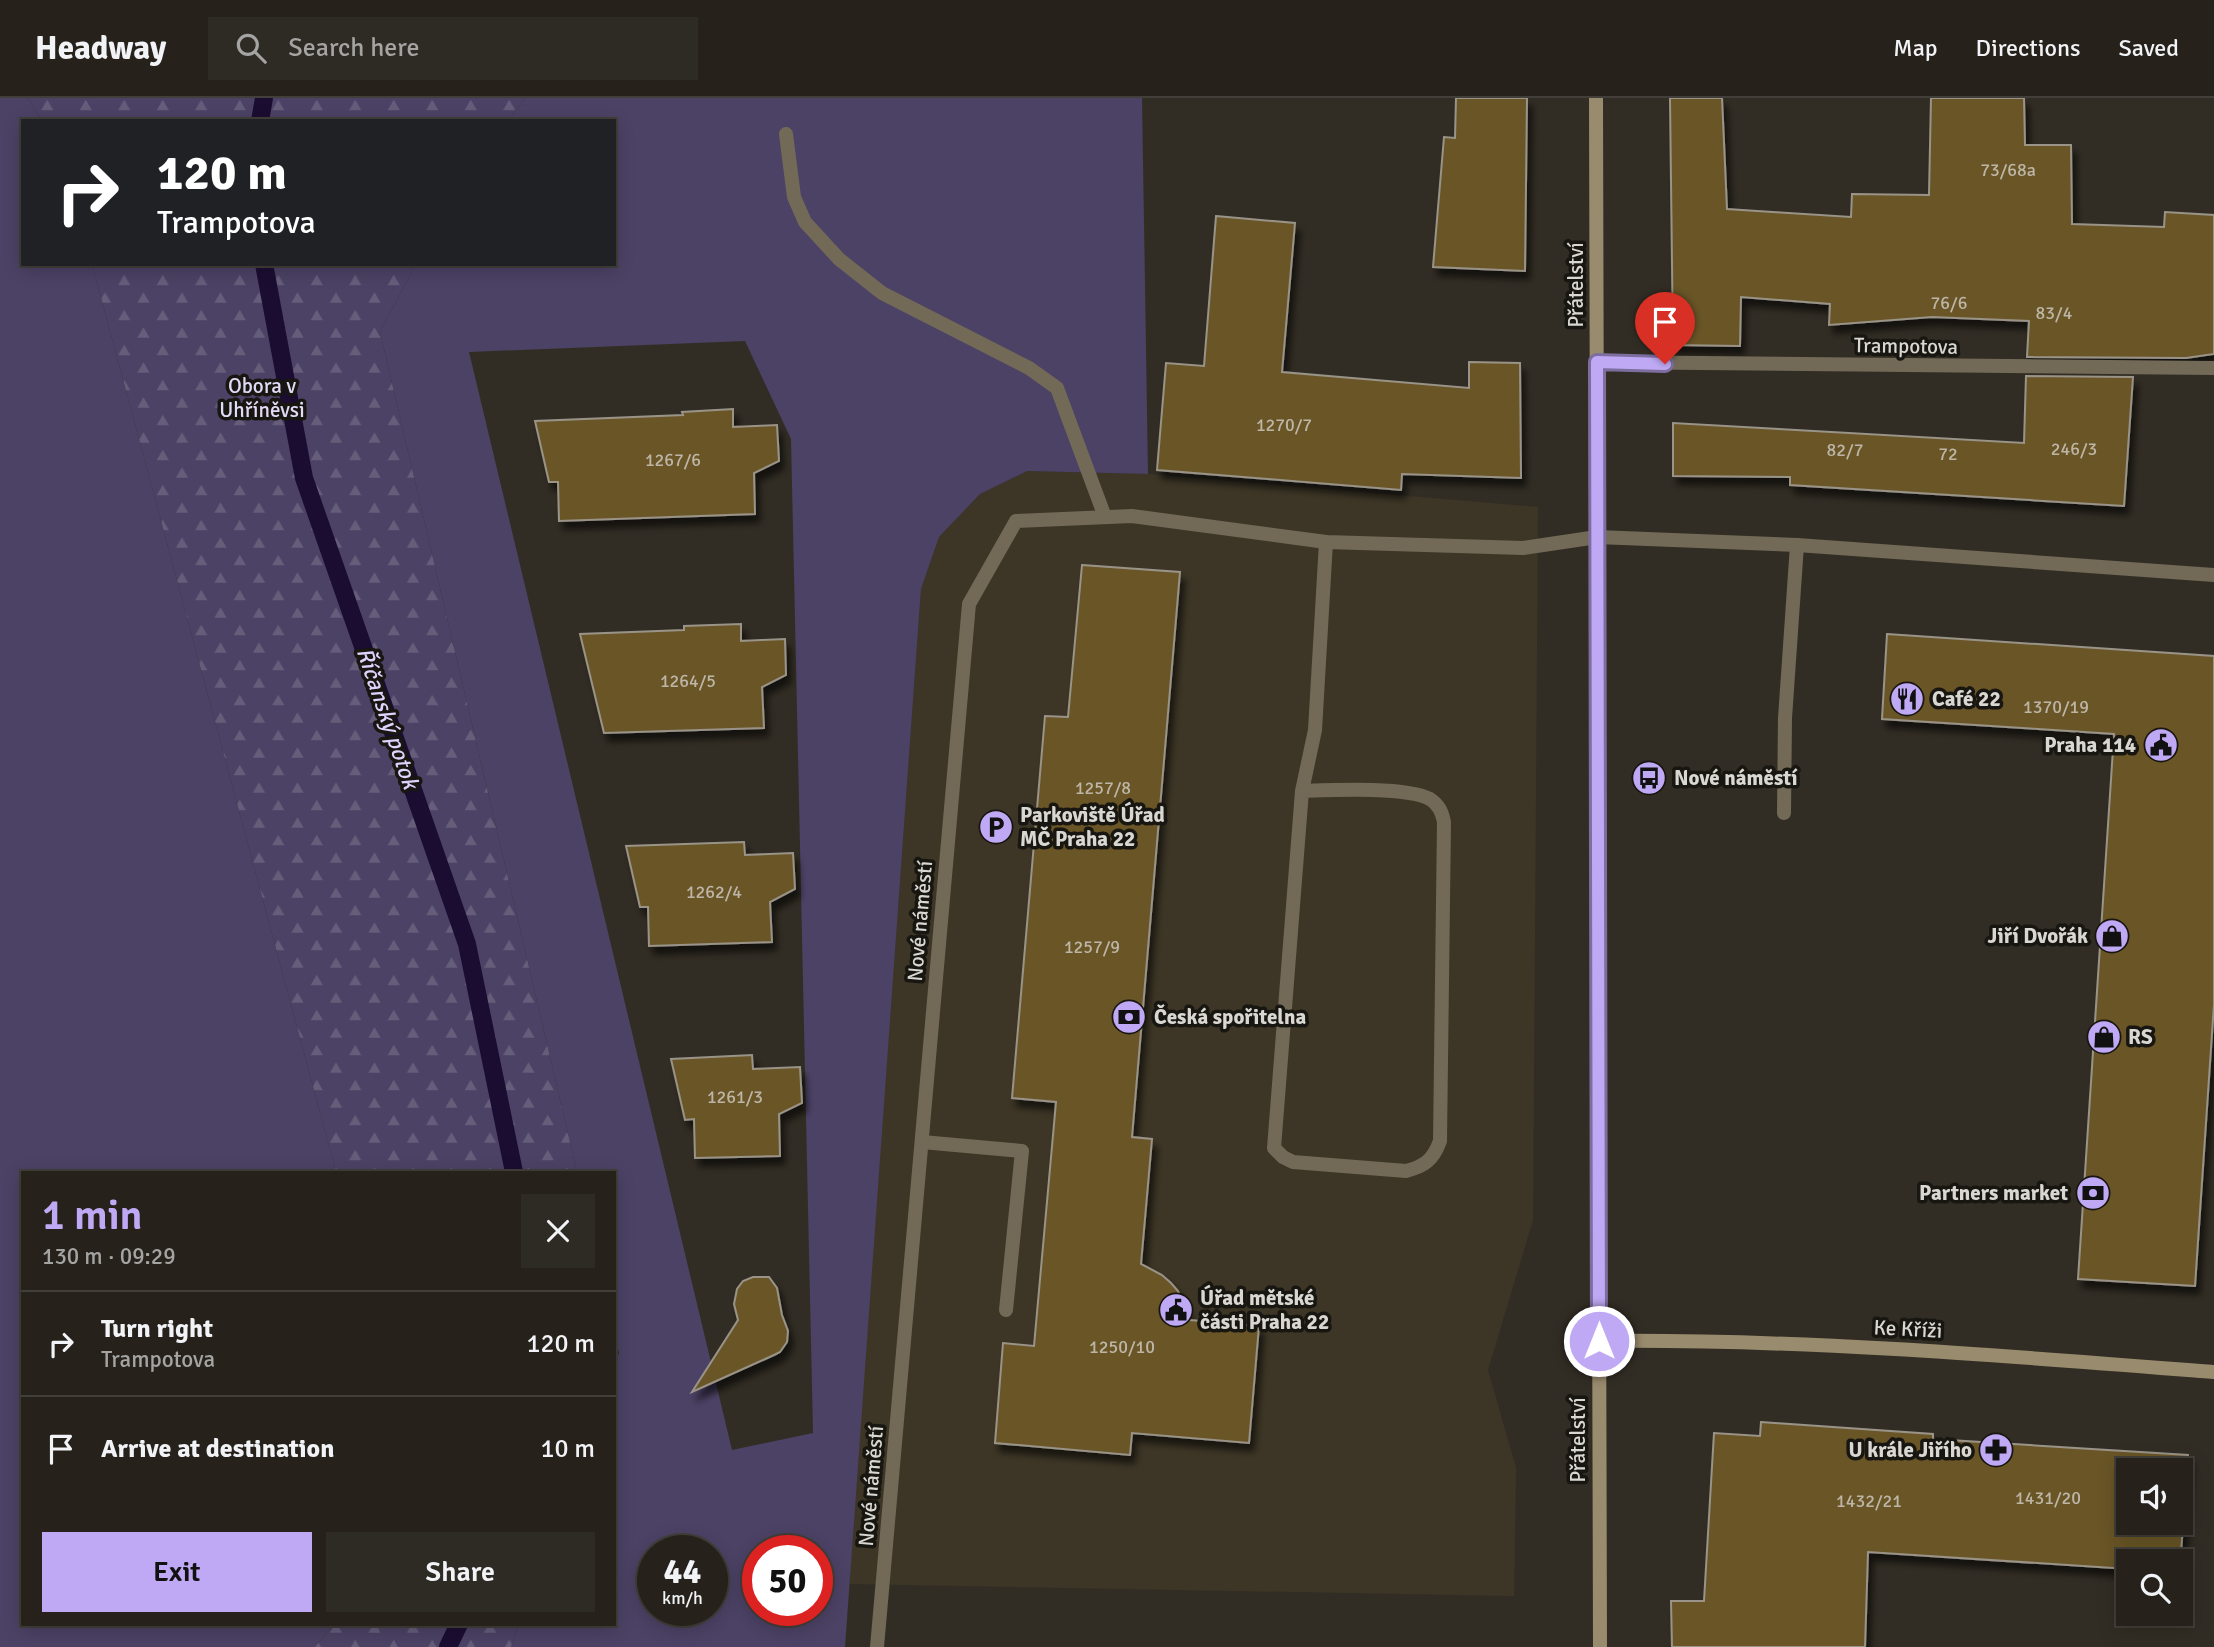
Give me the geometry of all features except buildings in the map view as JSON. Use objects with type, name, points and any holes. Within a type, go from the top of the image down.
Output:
[{"type":"main road","name":"Přátelství","points":[[1596,98],[1600,1647]]},
{"type":"main road","name":"Ke Kříži","points":[[1599,1341],[1706,1340],[1929,1351],[2214,1372]]},
{"type":"street","points":[[786,134],[794,197],[805,222],[839,258],[882,293],[1029,368],[1057,388],[1105,517]]},
{"type":"street","name":"Trampotova","points":[[1597,362],[2214,368]]},
{"type":"street","name":"Nové náměstí","points":[[877,1647],[970,604],[1016,521],[1132,516],[1326,542],[1523,548],[1597,537],[1797,545],[2214,575]]},
{"type":"street","points":[[1302,791],[1351,789],[1419,795],[1433,801],[1441,811],[1444,822],[1440,1142],[1434,1157],[1422,1167],[1406,1171],[1293,1162],[1274,1148],[1302,791],[1315,730],[1326,542]]},
{"type":"street","points":[[1784,813],[1785,718],[1797,545]]},
{"type":"street","points":[[922,1142],[1022,1151],[1006,1310]]},
{"type":"shaded area","points":[[1027,471],[1148,474],[1538,507],[1533,1220],[1488,1370],[1516,1468],[1514,1596],[849,1584],[921,589],[939,537],[980,494]]},
{"type":"green space","points":[[0,98],[28,98],[41,119],[21,119],[21,266],[93,266],[336,1171],[21,1171],[21,1626],[332,1626],[315,1647],[0,1647]]},
{"type":"green space","points":[[28,98],[525,98],[509,119],[41,119]]},
{"type":"green space","points":[[525,98],[1142,98],[1148,474],[1027,471],[980,494],[939,537],[921,589],[845,1647],[511,1647],[518,1626],[616,1626],[616,1361],[619,1353],[616,1340],[616,1171],[577,1171],[380,332],[415,266],[616,266],[616,119],[509,119]],"holes":[[[745,341],[791,439],[813,1433],[732,1450],[469,352]]]},
{"type":"green space","name":"Obora v Uhříněvsi","points":[[93,266],[415,266],[380,332],[577,1171],[336,1171]]},
{"type":"green space","points":[[332,1626],[518,1626],[511,1647],[315,1647]]},
{"type":"waterway","name":"Říčanský potok","points":[[260,119],[264,98]]},
{"type":"waterway","name":"Říčanský potok","points":[[264,266],[304,478],[467,944],[514,1171]]},
{"type":"waterway","name":"Říčanský potok","points":[[448,1647],[458,1626]]},
{"type":"place","name":"Café 22","points":[[1907,699]]},
{"type":"place","name":"Praha 114","points":[[2161,745]]},
{"type":"place","name":"Nové náměstí","points":[[1649,778]]},
{"type":"place","name":"Parkoviště Úřad MČ Praha 22","points":[[996,827]]},
{"type":"place","name":"Jiří Dvořák","points":[[2112,936]]},
{"type":"place","name":"Česká spořitelna","points":[[1129,1017]]},
{"type":"place","name":"RS","points":[[2104,1037]]},
{"type":"place","name":"Partners market","points":[[2093,1193]]},
{"type":"place","name":"Úřad mětské části Praha 22","points":[[1176,1310]]},
{"type":"place","name":"U krále Jiřího","points":[[1996,1450]]},
{"type":"route","points":[[1599,1341],[1597,362],[1665,364]]}]
